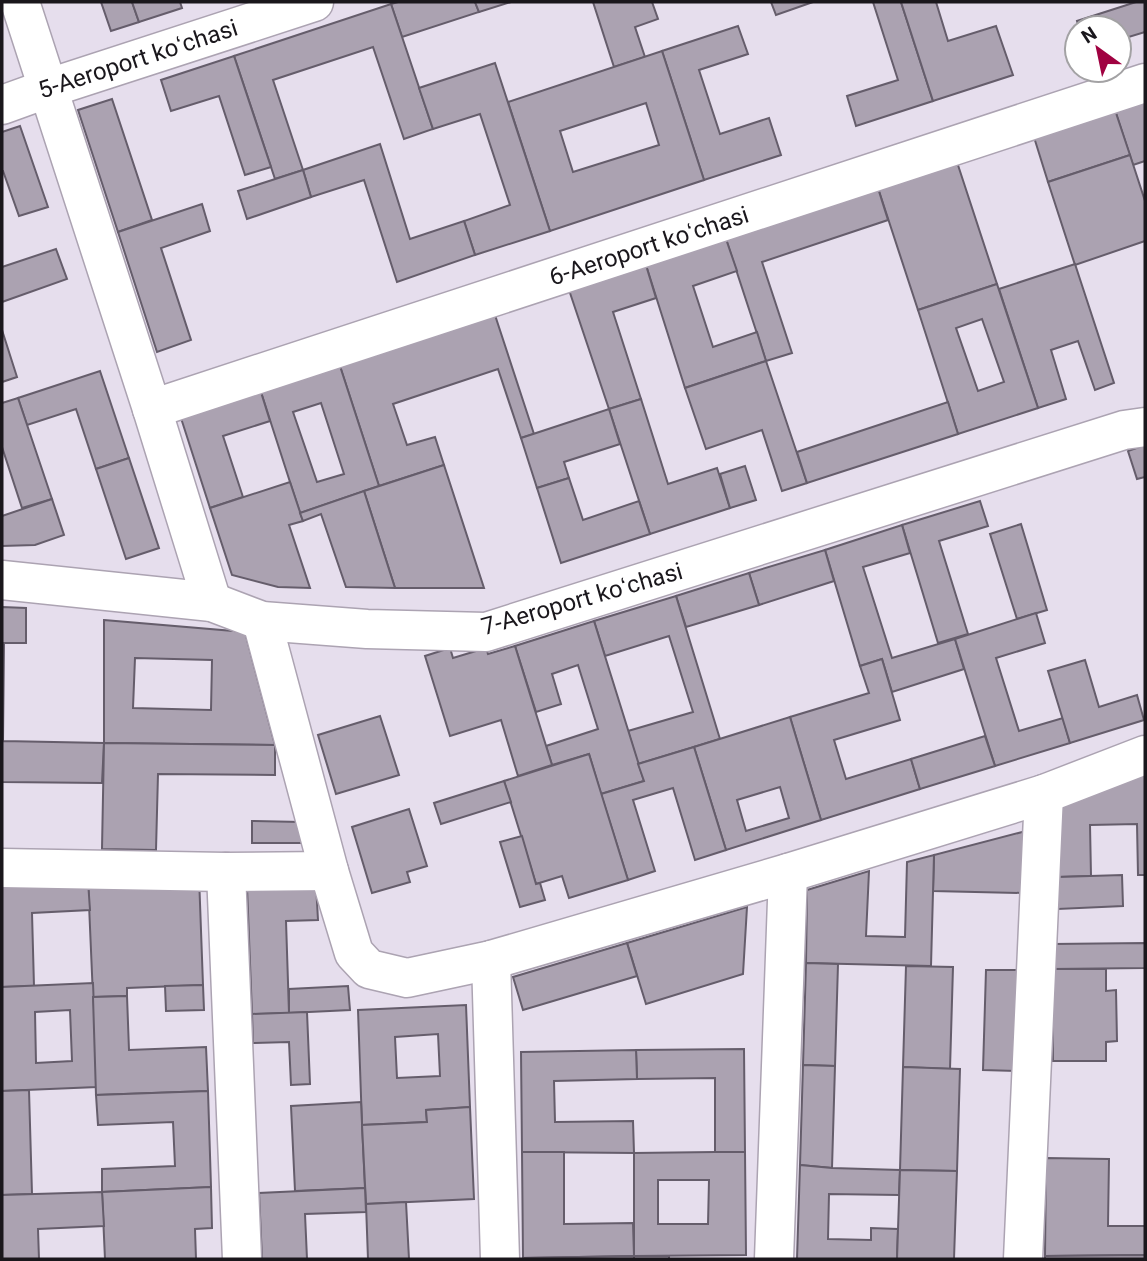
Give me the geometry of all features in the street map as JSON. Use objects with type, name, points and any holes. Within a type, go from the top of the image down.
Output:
[{"type":"street","points":[[20,2],[212,602]]},
{"type":"street","name":"5-Aeroport koʻchasi","points":[[2,105],[314,2]]},
{"type":"street","name":"6-Aeroport koʻchasi","points":[[152,410],[1145,83]]},
{"type":"street","name":"7-Aeroport koʻchasi","points":[[2,580],[212,602],[262,621],[367,629],[485,632],[1124,430],[1145,427]]},
{"type":"street","points":[[262,621],[329,872],[354,953],[369,970],[407,978],[491,960],[788,873],[1044,794],[1145,755]]},
{"type":"street","points":[[1023,1259],[1044,794]]},
{"type":"street","points":[[2,868],[329,872]]},
{"type":"street","points":[[226,872],[242,1259]]},
{"type":"street","points":[[774,1259],[788,873]]},
{"type":"street","points":[[491,960],[500,1259]]},
{"type":"building","points":[[101,2],[132,2],[139,22],[111,31]]},
{"type":"building","points":[[132,2],[180,2],[182,8],[139,22]]},
{"type":"building","points":[[475,2],[479,12],[402,37],[391,4]]},
{"type":"building","points":[[475,2],[511,2],[479,12]]},
{"type":"building","points":[[593,2],[652,2],[658,19],[635,27],[645,57],[614,67]]},
{"type":"building","points":[[771,2],[813,2],[776,15]]},
{"type":"building","points":[[873,2],[901,2],[933,101],[856,126],[847,96],[898,80]]},
{"type":"building","points":[[901,2],[936,2],[948,41],[996,26],[1013,75],[933,101]]},
{"type":"building","points":[[1136,2],[1145,2],[1145,32],[1133,36],[1133,14],[1099,14]]},
{"type":"building","points":[[391,4],[433,129],[404,139],[373,47],[273,80],[303,170],[275,179],[234,56]]},
{"type":"building","points":[[738,26],[748,54],[699,70],[720,134],[769,118],[781,155],[704,180],[662,51]]},
{"type":"building","points":[[662,51],[704,180],[550,231],[508,102]],"holes":[[[646,103],[659,145],[573,172],[560,131]]]},
{"type":"building","points":[[234,56],[271,167],[245,175],[219,96],[171,111],[161,80]]},
{"type":"building","points":[[495,63],[550,231],[475,255],[464,221],[510,205],[480,114],[433,129],[419,88]]},
{"type":"building","points":[[1145,97],[1145,161],[1133,165],[1114,107]]},
{"type":"building","points":[[112,99],[152,220],[118,232],[78,110]]},
{"type":"building","points":[[1114,107],[1130,155],[1048,182],[1033,134]]},
{"type":"building","points":[[20,126],[48,207],[19,216],[2,171],[2,132]]},
{"type":"building","points":[[380,144],[410,239],[464,221],[475,255],[397,282],[364,180],[311,197],[303,170]]},
{"type":"building","points":[[1130,155],[1145,201],[1145,241],[1075,265],[1048,182]]},
{"type":"building","points":[[956,159],[997,284],[918,310],[877,185]]},
{"type":"building","points":[[303,170],[311,197],[247,219],[238,191]]},
{"type":"building","points":[[877,185],[888,220],[762,262],[792,353],[766,361],[725,236]]},
{"type":"building","points":[[202,204],[210,231],[161,248],[191,340],[157,352],[118,232]]},
{"type":"building","points":[[725,236],[737,271],[693,286],[713,347],[757,332],[766,361],[685,388],[645,262]]},
{"type":"building","points":[[56,249],[67,279],[2,302],[2,267]]},
{"type":"building","points":[[645,262],[656,298],[613,312],[641,399],[609,409],[568,287]]},
{"type":"building","points":[[1075,264],[1114,383],[1095,390],[1078,341],[1051,350],[1066,399],[1038,408],[999,289]]},
{"type":"building","points":[[997,284],[1038,408],[958,434],[918,310]],"holes":[[[982,319],[1004,382],[978,391],[956,328]]]},
{"type":"building","points":[[494,312],[534,434],[521,438],[498,369],[393,404],[407,445],[435,437],[444,465],[379,486],[339,363]]},
{"type":"building","points":[[2,330],[17,377],[2,382]]},
{"type":"building","points":[[766,361],[807,483],[782,491],[762,430],[706,449],[685,388]]},
{"type":"building","points":[[339,363],[379,486],[300,513],[260,389]],"holes":[[[321,403],[344,474],[317,482],[293,412]]]},
{"type":"building","points":[[100,371],[129,458],[96,469],[76,409],[27,425],[18,398]]},
{"type":"building","points":[[260,389],[270,421],[223,436],[243,497],[210,508],[180,415]]},
{"type":"building","points":[[18,398],[52,499],[22,508],[2,447],[2,403]]},
{"type":"building","points":[[641,399],[668,484],[717,468],[730,508],[650,534],[609,409]]},
{"type":"building","points":[[948,402],[958,434],[807,483],[797,452]]},
{"type":"building","points":[[609,409],[620,444],[564,462],[569,478],[537,488],[521,438]]},
{"type":"building","points":[[1145,445],[1145,477],[1137,479],[1128,451]]},
{"type":"building","points":[[129,458],[159,548],[126,559],[96,469]]},
{"type":"building","points":[[444,465],[484,588],[395,588],[364,491]]},
{"type":"building","points":[[745,466],[756,500],[730,508],[720,474]]},
{"type":"building","points":[[569,478],[583,520],[639,501],[650,534],[561,563],[537,488]]},
{"type":"building","points":[[290,482],[303,521],[289,525],[310,588],[278,587],[232,575],[210,508]]},
{"type":"building","points":[[364,491],[395,588],[346,587],[321,514],[303,521],[300,513]]},
{"type":"building","points":[[52,499],[64,535],[35,545],[2,546],[2,516]]},
{"type":"building","points":[[980,501],[988,526],[939,541],[968,634],[938,643],[902,525]]},
{"type":"building","points":[[1021,524],[1047,610],[1017,619],[990,534]]},
{"type":"building","points":[[902,525],[910,553],[863,567],[892,658],[955,639],[964,669],[892,692],[882,659],[860,666],[825,550]]},
{"type":"building","points":[[825,550],[834,581],[759,605],[749,573]]},
{"type":"building","points":[[749,573],[759,605],[686,627],[676,596]]},
{"type":"building","points":[[676,596],[720,739],[638,764],[628,731],[693,712],[669,636],[605,656],[594,621]]},
{"type":"building","points":[[2,607],[26,608],[26,643],[4,643],[3,741],[104,743],[102,783],[2,782]]},
{"type":"building","points":[[1036,613],[1045,643],[996,658],[1019,731],[1063,718],[1070,743],[995,766],[955,639]]},
{"type":"building","points":[[104,620],[245,632],[275,745],[104,743]],"holes":[[[135,658],[212,660],[211,710],[133,708]]]},
{"type":"building","points":[[594,621],[644,781],[601,794],[589,754],[552,765],[546,746],[598,729],[578,665],[552,674],[561,704],[536,712],[515,646]]},
{"type":"building","points":[[515,646],[552,765],[518,776],[501,720],[450,736],[425,656],[450,648],[453,658],[486,648],[488,654]]},
{"type":"building","points":[[882,659],[900,720],[834,740],[846,779],[911,759],[920,789],[821,820],[790,717],[869,693],[860,666]]},
{"type":"building","points":[[1085,660],[1099,707],[1137,695],[1144,720],[1070,743],[1048,671]]},
{"type":"building","points":[[380,716],[399,775],[336,794],[318,735]]},
{"type":"building","points":[[790,717],[821,820],[726,850],[694,747]],"holes":[[[780,787],[789,818],[746,831],[737,800]]]},
{"type":"building","points":[[985,736],[995,766],[920,789],[911,759]]},
{"type":"building","points":[[104,743],[275,745],[275,775],[158,774],[156,850],[102,849]]},
{"type":"building","points":[[694,747],[726,850],[695,860],[673,788],[633,800],[655,871],[628,880],[601,794],[644,781],[638,764]]},
{"type":"building","points":[[589,754],[628,880],[569,898],[562,876],[536,884],[504,781]]},
{"type":"building","points":[[1145,772],[1145,875],[1138,875],[1137,824],[1090,825],[1091,876],[1058,877],[1055,797]]},
{"type":"building","points":[[504,781],[511,802],[441,824],[434,803]]},
{"type":"building","points":[[409,809],[427,866],[407,872],[410,882],[372,893],[352,827]]},
{"type":"building","points":[[252,821],[301,822],[301,843],[252,843]]},
{"type":"building","points":[[1026,831],[1023,893],[933,891],[934,855]]},
{"type":"building","points":[[522,836],[536,884],[540,883],[545,900],[520,907],[500,842]]},
{"type":"building","points":[[934,855],[931,966],[806,963],[807,890],[869,871],[866,936],[905,937],[907,862]]},
{"type":"building","points":[[1122,875],[1123,906],[1058,909],[1058,877]]},
{"type":"building","points":[[199,876],[203,985],[127,988],[127,996],[93,997],[88,881]]},
{"type":"building","points":[[88,881],[90,910],[32,913],[34,986],[2,987],[2,884]]},
{"type":"building","points":[[316,884],[318,920],[286,921],[289,1013],[252,1014],[247,887]]},
{"type":"building","points":[[747,907],[743,974],[646,1004],[627,943]]},
{"type":"building","points":[[627,943],[637,976],[523,1010],[513,977]]},
{"type":"building","points":[[1145,943],[1145,968],[1052,969],[1052,944]]},
{"type":"building","points":[[806,963],[838,964],[835,1066],[803,1065]]},
{"type":"building","points":[[906,966],[953,967],[950,1069],[903,1067]]},
{"type":"building","points":[[1052,969],[1106,969],[1106,991],[1116,990],[1117,1041],[1106,1042],[1106,1061],[1053,1061]]},
{"type":"building","points":[[986,970],[1019,970],[1016,1071],[983,1070]]},
{"type":"building","points":[[93,983],[97,1087],[2,1091],[2,987]],"holes":[[[70,1010],[72,1061],[36,1063],[35,1012]]]},
{"type":"building","points":[[203,985],[204,1010],[166,1011],[165,986]]},
{"type":"building","points":[[348,986],[350,1010],[289,1013],[289,989]]},
{"type":"building","points":[[127,996],[129,1050],[206,1047],[208,1091],[96,1095],[93,997]]},
{"type":"building","points":[[466,1005],[470,1107],[426,1110],[427,1122],[362,1125],[358,1010]],"holes":[[[438,1034],[440,1076],[397,1078],[395,1037]]]},
{"type":"building","points":[[307,1012],[310,1084],[291,1085],[289,1042],[253,1043],[252,1014]]},
{"type":"building","points":[[744,1049],[745,1152],[715,1152],[715,1078],[637,1079],[636,1050]]},
{"type":"building","points":[[636,1050],[637,1079],[554,1081],[555,1122],[633,1121],[634,1153],[522,1152],[521,1052]]},
{"type":"building","points":[[803,1065],[835,1066],[832,1168],[800,1165]]},
{"type":"building","points":[[903,1067],[960,1069],[957,1171],[900,1170]]},
{"type":"building","points":[[29,1090],[32,1194],[2,1195],[2,1091]]},
{"type":"building","points":[[208,1091],[211,1187],[102,1192],[102,1169],[175,1166],[173,1122],[98,1125],[96,1095]]},
{"type":"building","points":[[361,1102],[365,1188],[295,1191],[291,1106]]},
{"type":"building","points":[[470,1107],[474,1199],[366,1204],[362,1125],[427,1122],[426,1110]]},
{"type":"building","points":[[522,1152],[564,1152],[564,1224],[633,1223],[634,1256],[523,1258]]},
{"type":"building","points":[[745,1152],[746,1255],[634,1256],[634,1153]],"holes":[[[658,1180],[709,1180],[708,1224],[658,1224]]]},
{"type":"building","points":[[1046,1158],[1109,1159],[1108,1226],[1145,1226],[1145,1255],[1045,1256]]},
{"type":"building","points":[[800,1165],[900,1170],[899,1195],[829,1194],[828,1239],[871,1240],[871,1228],[898,1229],[897,1259],[797,1259]]},
{"type":"building","points":[[900,1170],[957,1171],[954,1259],[897,1259]]},
{"type":"building","points":[[211,1187],[212,1228],[195,1229],[196,1259],[105,1259],[102,1192]]},
{"type":"building","points":[[365,1188],[366,1212],[305,1214],[307,1259],[262,1259],[259,1193]]},
{"type":"building","points":[[102,1192],[104,1226],[38,1229],[39,1259],[2,1259],[2,1195]]},
{"type":"building","points":[[406,1202],[409,1259],[368,1259],[366,1204]]},
{"type":"building","points":[[1145,1255],[1145,1259],[1045,1259],[1045,1256]]},
{"type":"building","points":[[634,1256],[669,1256],[669,1259],[634,1259]]},
{"type":"building","points":[[634,1256],[634,1259],[523,1259],[523,1258]]}]
